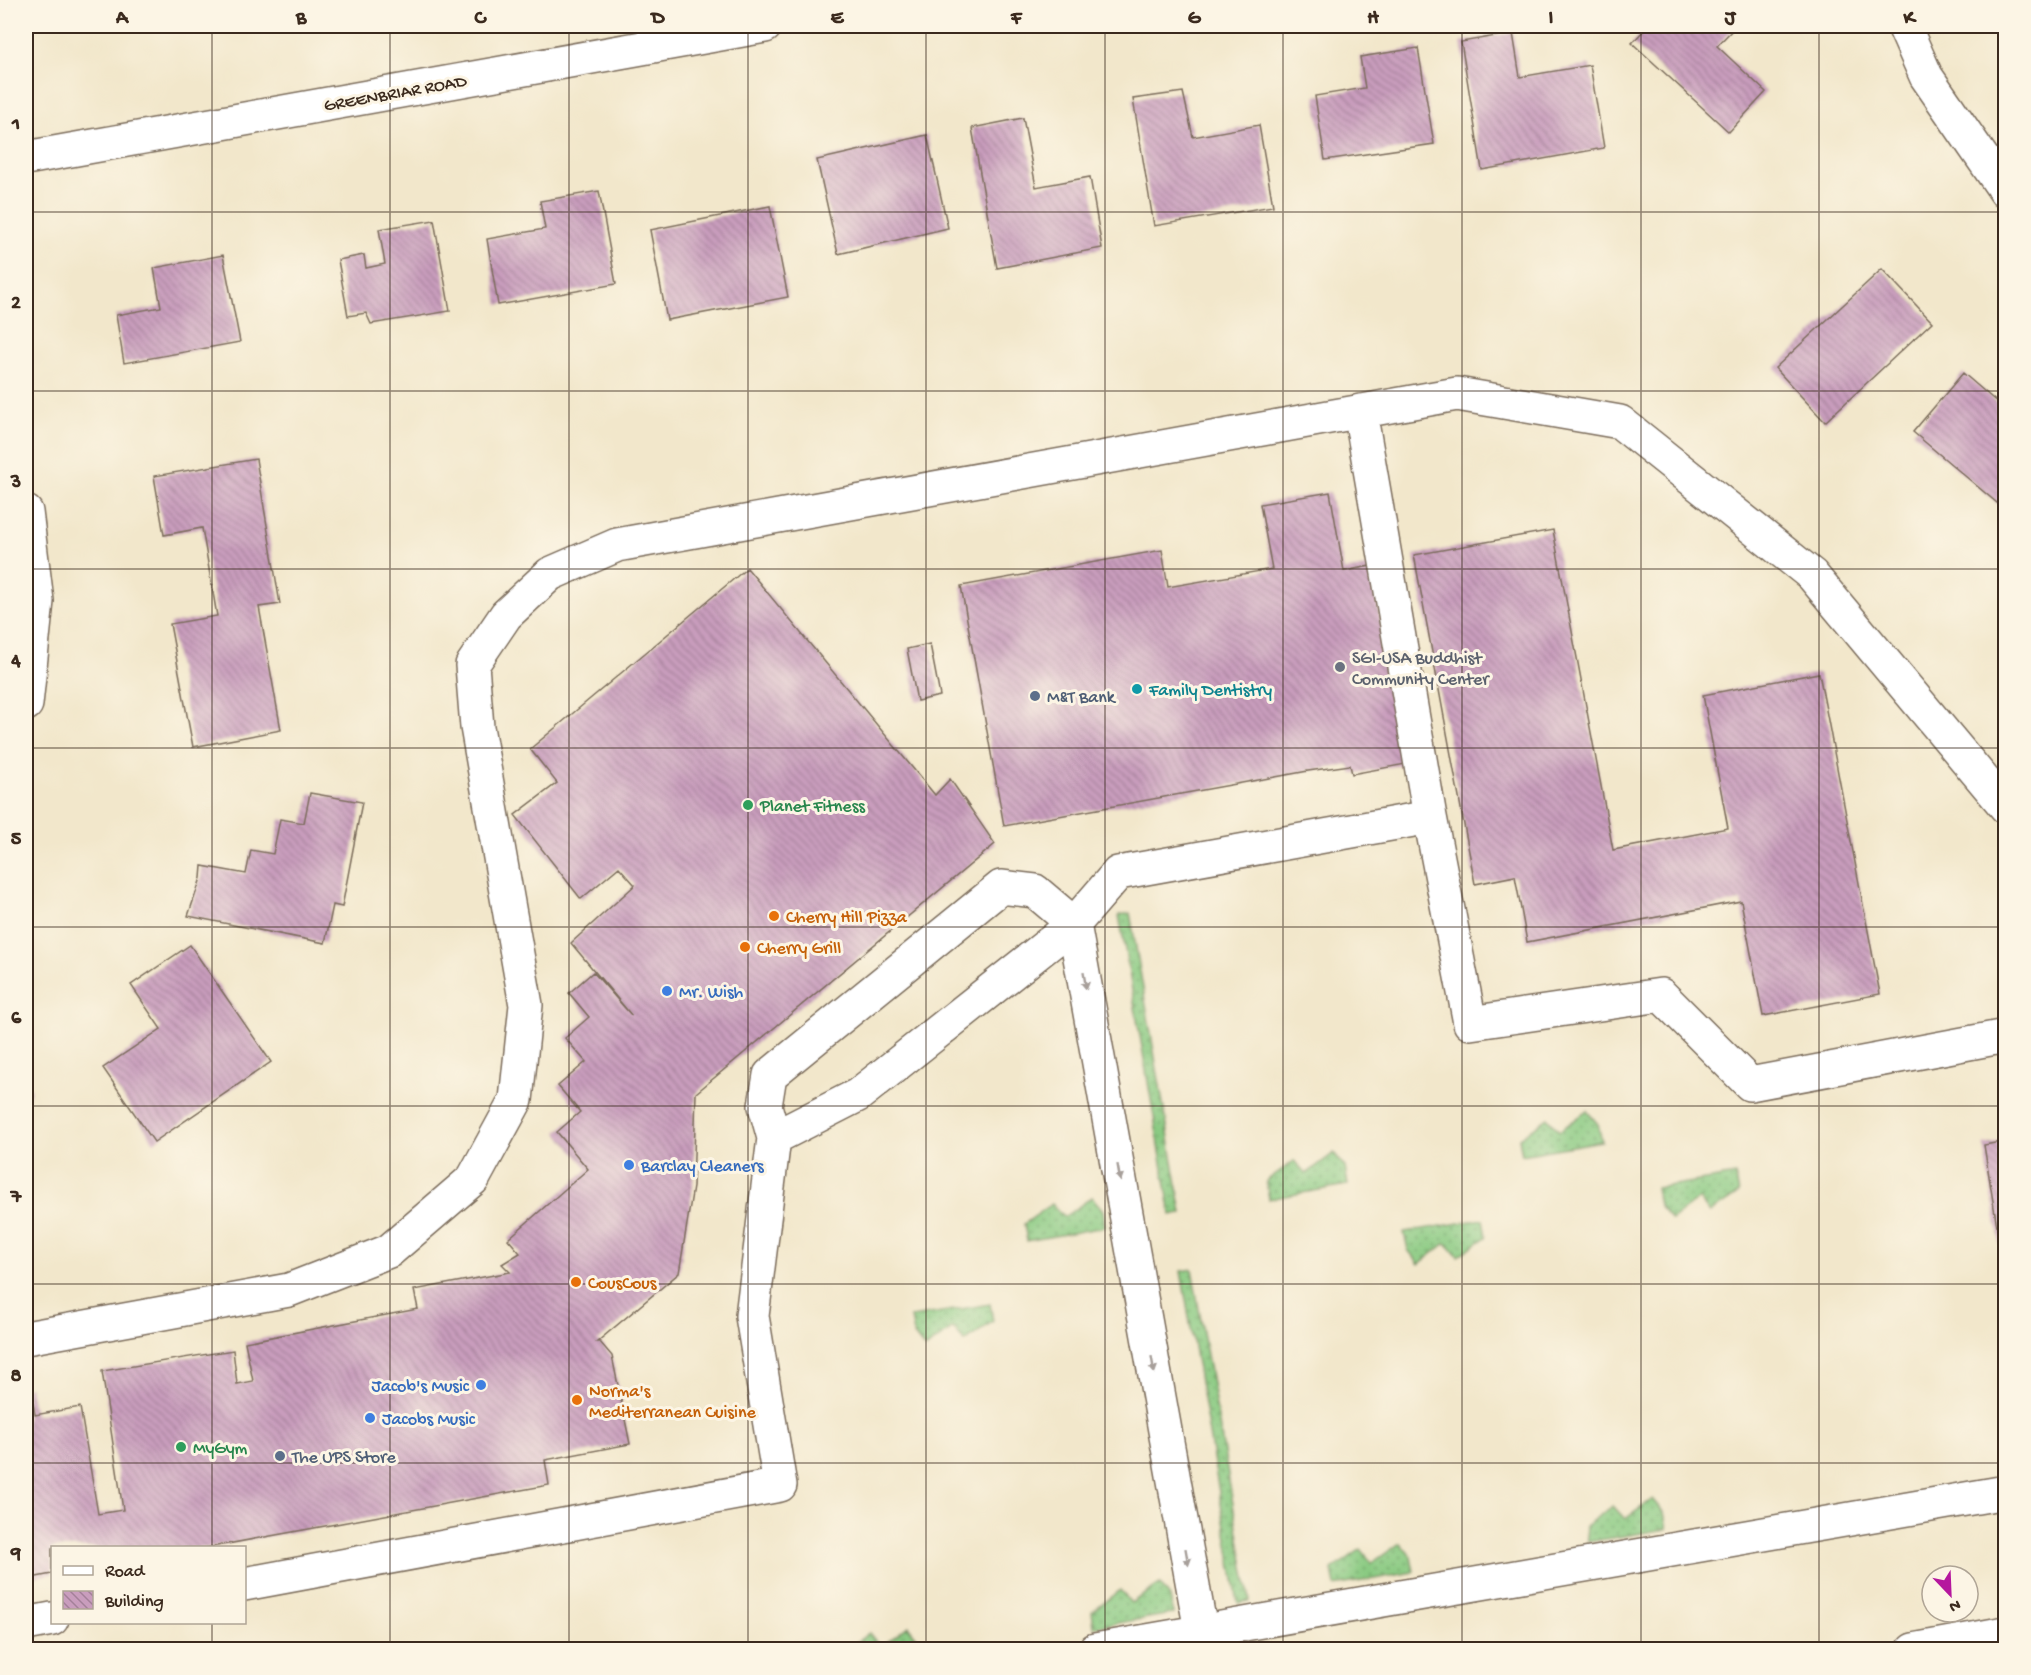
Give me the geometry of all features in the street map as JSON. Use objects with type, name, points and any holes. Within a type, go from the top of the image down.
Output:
[{"type":"main road","name":"GREENBRIAR ROAD","points":[[26,158],[765,26]]},
{"type":"main road","points":[[1904,26],[1926,76],[2006,192]]},
{"type":"main road","points":[[26,1338],[289,1290],[389,1251],[473,1179],[516,1100],[526,1005],[477,727],[472,665],[506,615],[550,574],[617,545],[1457,394],[1620,422],[1812,575],[2006,807]]},
{"type":"main road","points":[[1360,411],[1430,817],[1470,1023],[1662,995],[1750,1084],[2006,1036]]},
{"type":"main road","points":[[26,513],[37,601],[26,704]]},
{"type":"main road","points":[[774,1138],[858,1095],[1074,924],[1118,873],[1430,817]]},
{"type":"main road","points":[[246,1584],[780,1485],[752,1316],[774,1138],[765,1106],[770,1075],[1001,887],[1035,891],[1074,924],[1201,1640]]},
{"type":"main road","points":[[1095,1650],[1201,1640],[2006,1492]]},
{"type":"main road","points":[[26,1624],[51,1619]]},
{"type":"main road","points":[[1912,1650],[2006,1633]]},
{"type":"main road","points":[[1201,1640],[1230,1650]]},
{"type":"green space","points":[[1130,913],[1182,1213],[1171,1215],[1119,915]]},
{"type":"green space","points":[[1587,1111],[1598,1124],[1602,1141],[1522,1155],[1519,1138],[1548,1118],[1559,1131]]},
{"type":"green space","points":[[1334,1153],[1345,1167],[1348,1185],[1269,1199],[1266,1181],[1294,1161],[1306,1174]]},
{"type":"green space","points":[[1735,1175],[1739,1193],[1710,1213],[1699,1199],[1671,1220],[1659,1206],[1656,1188]]},
{"type":"green space","points":[[1092,1197],[1103,1210],[1105,1227],[1027,1241],[1024,1224],[1052,1204],[1064,1217]]},
{"type":"green space","points":[[1483,1219],[1486,1237],[1458,1256],[1446,1243],[1419,1264],[1408,1250],[1404,1232]]},
{"type":"green space","points":[[1192,1269],[1250,1601],[1238,1603],[1181,1271]]},
{"type":"green space","points":[[990,1304],[993,1321],[965,1342],[953,1328],[925,1349],[914,1335],[911,1317]]},
{"type":"green space","points":[[1653,1499],[1664,1512],[1667,1529],[1588,1542],[1585,1526],[1613,1506],[1625,1519]]},
{"type":"green space","points":[[1400,1543],[1411,1556],[1414,1572],[1335,1586],[1332,1570],[1361,1549],[1372,1563]]},
{"type":"green space","points":[[1160,1584],[1170,1597],[1173,1614],[1094,1627],[1092,1611],[1120,1590],[1131,1603]]},
{"type":"green space","points":[[908,1626],[919,1640],[921,1649],[847,1649],[869,1633],[881,1647]]},
{"type":"building","points":[[1648,26],[1736,26],[1717,46],[1766,92],[1729,132],[1632,43]]},
{"type":"building","points":[[1513,33],[1520,77],[1590,65],[1604,148],[1482,170],[1461,42]]},
{"type":"building","points":[[1418,48],[1434,144],[1325,160],[1315,96],[1365,88],[1360,57]]},
{"type":"building","points":[[1183,92],[1193,137],[1259,125],[1273,206],[1154,226],[1133,99]]},
{"type":"building","points":[[1023,118],[1036,187],[1090,177],[1102,248],[997,268],[972,128]]},
{"type":"building","points":[[927,135],[948,228],[838,254],[817,160]]},
{"type":"building","points":[[599,191],[616,284],[498,305],[487,239],[545,229],[540,201]]},
{"type":"building","points":[[770,206],[788,297],[667,320],[650,230]]},
{"type":"building","points":[[434,220],[450,311],[371,324],[366,313],[348,316],[338,260],[364,255],[366,268],[385,264],[379,229]]},
{"type":"building","points":[[223,255],[240,342],[124,363],[116,315],[161,307],[154,268]]},
{"type":"building","points":[[1882,269],[1932,322],[1825,422],[1775,368]]},
{"type":"building","points":[[1963,373],[2006,410],[2006,505],[2003,508],[1913,432]]},
{"type":"building","points":[[256,459],[280,604],[259,607],[281,730],[193,747],[170,624],[217,616],[202,528],[164,535],[154,476]]},
{"type":"building","points":[[1330,492],[1344,571],[1371,566],[1406,764],[1352,774],[1350,765],[1308,771],[1004,826],[961,586],[1162,550],[1168,587],[1272,569],[1260,504]]},
{"type":"building","points":[[1553,530],[1613,850],[1728,828],[1703,695],[1819,673],[1880,994],[1763,1016],[1741,901],[1527,942],[1515,876],[1475,884],[1414,555]]},
{"type":"building","points":[[747,568],[935,795],[950,779],[995,844],[696,1093],[693,1187],[679,1273],[597,1342],[600,1342],[612,1356],[630,1444],[545,1460],[549,1485],[217,1546],[51,1546],[51,1574],[26,1579],[26,1388],[30,1387],[35,1415],[80,1407],[98,1514],[123,1510],[102,1371],[233,1350],[237,1384],[253,1381],[245,1342],[418,1309],[414,1290],[510,1272],[502,1264],[520,1253],[508,1239],[588,1169],[557,1132],[580,1112],[558,1086],[586,1062],[565,1038],[589,1017],[569,993],[593,972],[632,1016],[571,943],[635,885],[619,867],[581,899],[515,815],[557,783],[530,749]]},
{"type":"building","points":[[930,644],[940,696],[917,701],[907,649]]},
{"type":"building","points":[[310,793],[362,802],[342,907],[333,905],[325,943],[188,916],[201,878],[202,866],[246,874],[251,850],[273,854],[280,819],[304,823]]},
{"type":"building","points":[[190,945],[271,1062],[154,1142],[103,1068],[161,1029],[131,985]]},
{"type":"building","points":[[26,1086],[31,1088],[26,1106]]},
{"type":"building","points":[[2006,1141],[2006,1270],[2004,1270],[1984,1145]]},
{"type":"place","name":"SGI-USA Buddhist Community Center","points":[[1340,667]]},
{"type":"place","name":"Family Dentistry","points":[[1137,689]]},
{"type":"place","name":"M&T Bank","points":[[1035,696]]},
{"type":"place","name":"Planet Fitness","points":[[748,805]]},
{"type":"place","name":"Cherry Hill Pizza","points":[[774,916]]},
{"type":"place","name":"Cherry Grill","points":[[745,947]]},
{"type":"place","name":"Mr. Wish","points":[[667,991]]},
{"type":"place","name":"Barclay Cleaners","points":[[629,1165]]},
{"type":"place","name":"CousCous","points":[[576,1282]]},
{"type":"place","name":"Jacob's Music","points":[[481,1385]]},
{"type":"place","name":"Norma's Mediterranean Cuisine","points":[[577,1400]]},
{"type":"place","name":"Jacobs Music","points":[[370,1418]]},
{"type":"place","name":"MyGym","points":[[181,1447]]},
{"type":"place","name":"The UPS Store","points":[[280,1456]]}]
